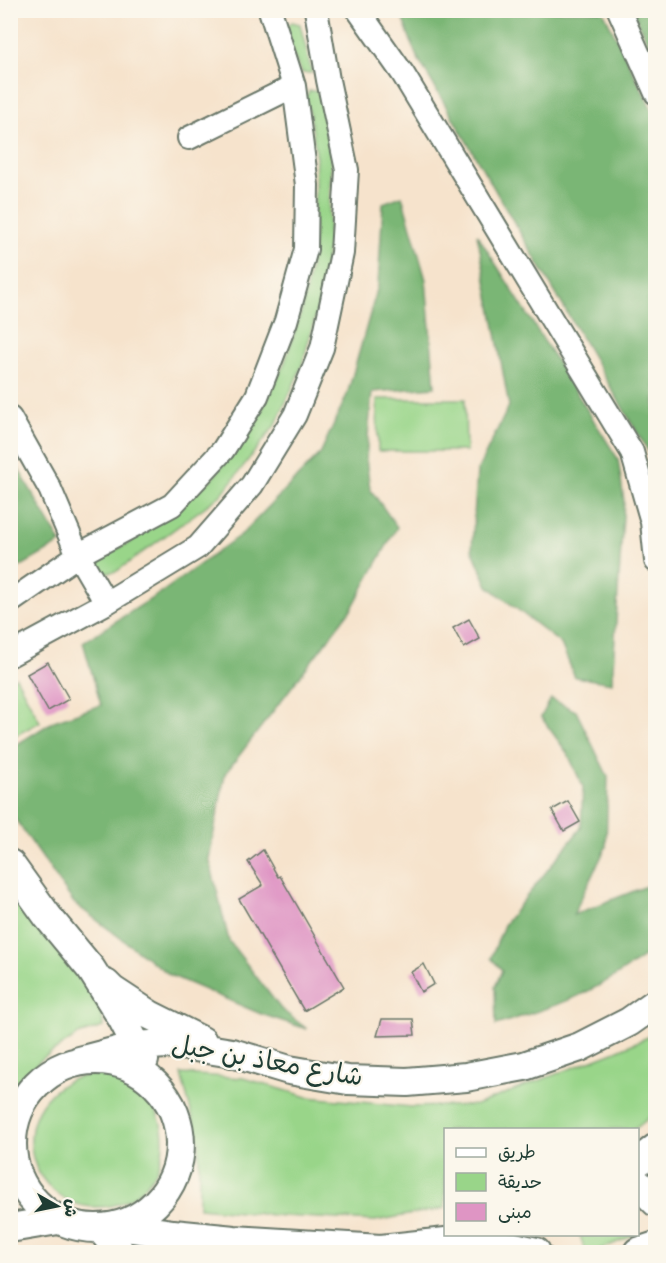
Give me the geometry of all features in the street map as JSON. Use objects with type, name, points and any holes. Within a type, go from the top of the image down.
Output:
[{"type":"main road","points":[[10,864],[48,917],[91,969],[112,990],[150,1015],[190,1036],[232,1053]]},
{"type":"main road","points":[[91,969],[122,1018],[159,1088],[172,1107],[179,1129],[180,1152],[174,1175],[163,1195],[151,1208],[113,1235]]},
{"type":"main road","name":"شارع معاذ بن جبل","points":[[79,1061],[136,1046],[166,1044],[232,1053],[289,1070],[348,1080],[407,1082],[466,1077],[524,1066],[642,1023],[656,1003]]},
{"type":"main road","points":[[159,1088],[143,1073],[123,1064],[101,1059],[79,1061],[54,1070],[33,1087],[18,1110],[11,1139],[13,1161],[22,1185],[37,1205],[58,1220],[78,1227],[113,1235],[175,1243],[234,1240],[273,1248],[381,1249],[466,1238],[536,1252]]},
{"type":"main road","points":[[639,1161],[656,1148]]},
{"type":"main road","points":[[639,1185],[656,1202]]},
{"type":"main road","points":[[163,1195],[175,1243]]},
{"type":"main road","points":[[10,1228],[58,1220]]},
{"type":"main road","points":[[638,1252],[656,1246]]},
{"type":"lane","points":[[10,603],[78,555],[172,504],[223,450],[256,396],[286,321],[306,249],[307,185],[294,86],[270,10]]},
{"type":"lane","points":[[10,655],[106,603],[198,547],[252,485],[296,414],[322,348],[342,253],[347,170],[327,80],[316,10]]},
{"type":"lane","points":[[358,10],[403,74],[632,452],[652,522],[656,561]]},
{"type":"lane","points":[[619,10],[656,93]]},
{"type":"lane","points":[[189,138],[294,86]]},
{"type":"lane","points":[[10,418],[50,489],[78,555],[106,603]]},
{"type":"green space","points":[[400,11],[603,11],[655,116],[655,463],[416,55]]},
{"type":"green space","points":[[633,11],[655,11],[655,58]]},
{"type":"green space","points":[[292,22],[300,24],[312,73],[302,73],[294,56],[287,26]]},
{"type":"green space","points":[[309,91],[318,91],[330,138],[331,165],[328,245],[318,307],[301,368],[276,424],[221,495],[117,571],[107,573],[101,570],[98,561],[106,554],[127,544],[211,480],[241,443],[263,408],[285,362],[303,306],[313,253],[316,153],[310,114],[305,99]]},
{"type":"green space","points":[[402,196],[426,280],[435,387],[372,392],[366,459],[370,489],[397,527],[352,608],[225,774],[209,858],[229,941],[281,1009],[307,1029],[261,1014],[170,975],[74,903],[11,813],[11,748],[54,721],[101,705],[83,642],[162,592],[243,533],[320,454],[347,395],[378,286],[383,203]]},
{"type":"green space","points":[[477,234],[618,459],[624,501],[612,683],[575,677],[561,644],[488,586],[472,549],[477,471],[509,406]]},
{"type":"green space","points":[[377,399],[465,399],[466,451],[378,451]]},
{"type":"green space","points":[[10,454],[61,543],[11,572],[10,572]]},
{"type":"green space","points":[[16,677],[40,722],[11,738],[11,680]]},
{"type":"green space","points":[[551,699],[576,711],[608,777],[606,847],[573,915],[652,884],[655,875],[655,949],[581,995],[496,1025],[495,987],[502,970],[491,958],[504,925],[581,828],[583,787],[568,754],[541,717]]},
{"type":"green space","points":[[10,870],[102,1011],[103,1027],[78,1035],[43,1058],[16,1084],[10,1065]]},
{"type":"green space","points":[[655,1034],[655,1113],[636,1128],[444,1128],[444,1208],[375,1221],[199,1208],[199,1141],[181,1074],[243,1078],[308,1097],[412,1107],[476,1105]]},
{"type":"green space","points":[[97,1075],[122,1080],[144,1094],[158,1116],[163,1141],[158,1166],[144,1188],[122,1202],[97,1207],[72,1202],[50,1188],[36,1166],[31,1141],[36,1116],[50,1094],[72,1080]]},
{"type":"green space","points":[[580,1236],[632,1236],[594,1252],[585,1252]]},
{"type":"building","points":[[469,619],[480,639],[464,648],[453,628]]},
{"type":"building","points":[[48,662],[69,699],[48,711],[27,674]]},
{"type":"building","points":[[568,801],[580,822],[564,831],[552,810]]},
{"type":"building","points":[[263,850],[344,987],[304,1011],[239,899],[263,885],[248,862]]},
{"type":"building","points":[[424,964],[434,984],[421,992],[411,972]]},
{"type":"building","points":[[382,1019],[413,1019],[415,1035],[377,1036]]}]
